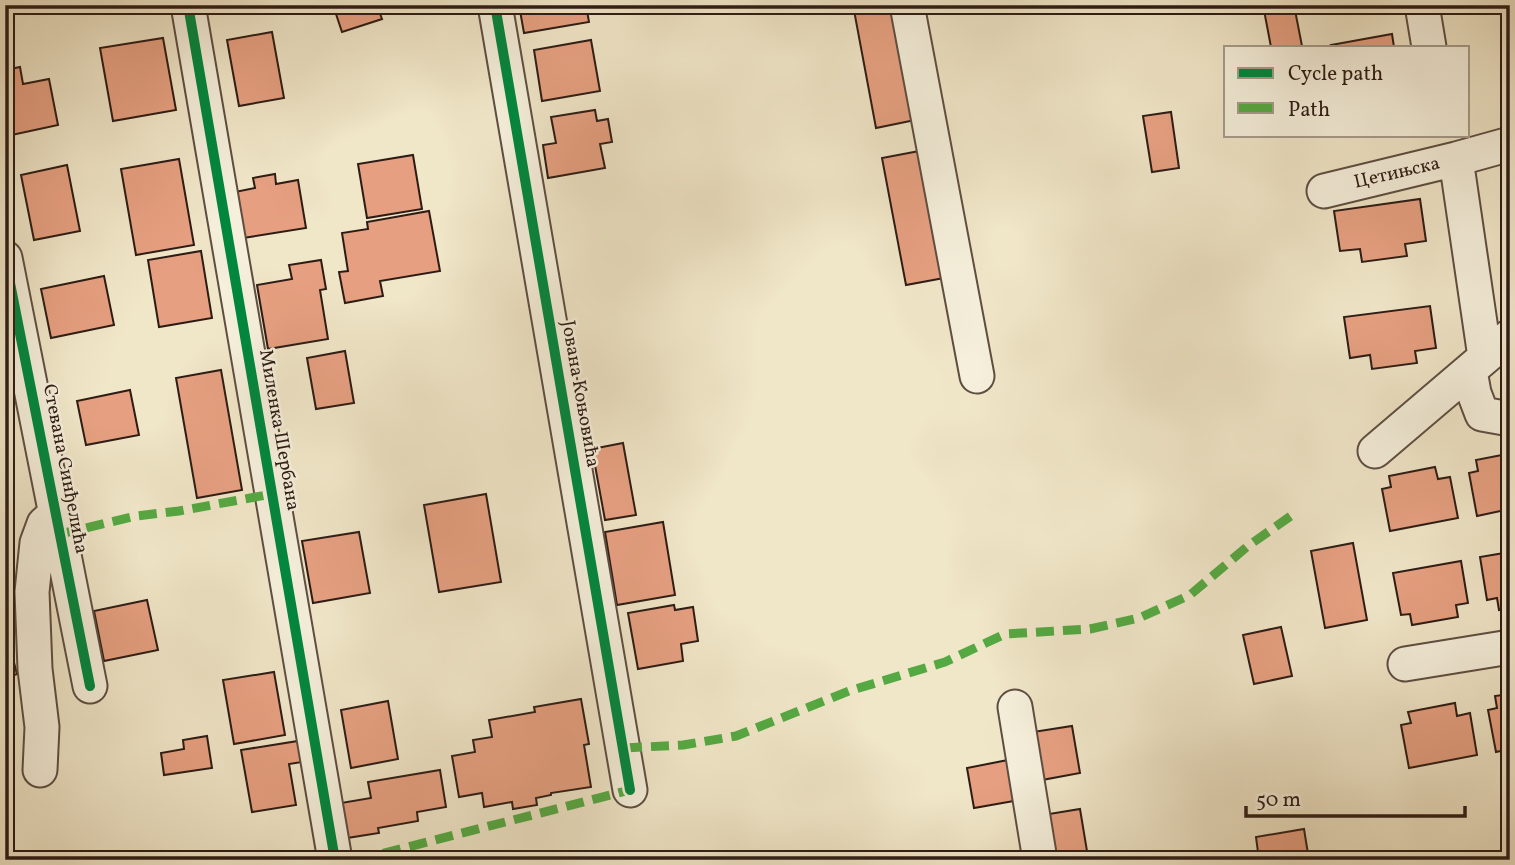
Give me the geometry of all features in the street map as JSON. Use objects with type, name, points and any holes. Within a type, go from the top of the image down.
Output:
[{"type":"street","name":"Миленка Шербана","points":[[188,5],[335,860]]},
{"type":"street","name":"Јована Коњовића","points":[[495,5],[630,790]]},
{"type":"street","points":[[907,5],[977,376]]},
{"type":"street","points":[[1422,5],[1429,46]]},
{"type":"street","name":"Цетињска","points":[[1324,191],[1510,144]]},
{"type":"street","points":[[1456,159],[1477,364],[1474,393],[1482,414],[1510,419]]},
{"type":"street","name":"Стевана Синђелића","points":[[5,258],[90,686]]},
{"type":"street","points":[[1375,451],[1510,336]]},
{"type":"street","points":[[40,771],[42,727],[35,669],[32,592],[37,543],[44,524],[56,513]]},
{"type":"street","points":[[1405,664],[1510,647]]},
{"type":"street","points":[[1014,707],[1040,860]]},
{"type":"building","points":[[333,5],[377,5],[382,19],[342,32]]},
{"type":"building","points":[[519,5],[586,5],[589,22],[524,33]]},
{"type":"building","points":[[853,5],[903,5],[925,118],[876,128]]},
{"type":"building","points":[[1263,5],[1294,5],[1302,46],[1271,46]]},
{"type":"building","points":[[272,32],[284,98],[239,106],[227,40]]},
{"type":"building","points":[[1392,34],[1394,46],[1332,46]]},
{"type":"building","points":[[163,38],[176,110],[113,121],[100,48]]},
{"type":"building","points":[[591,40],[600,91],[542,101],[534,50]]},
{"type":"building","points":[[20,67],[23,84],[49,79],[58,125],[7,136],[5,70]]},
{"type":"building","points":[[595,110],[597,121],[608,119],[612,142],[600,144],[605,168],[548,178],[543,145],[556,143],[551,117]]},
{"type":"building","points":[[1171,112],[1179,168],[1152,172],[1143,116]]},
{"type":"building","points":[[930,149],[955,276],[906,285],[882,158]]},
{"type":"building","points":[[413,155],[422,209],[367,218],[358,164]]},
{"type":"building","points":[[179,159],[194,245],[136,255],[121,169]]},
{"type":"building","points":[[67,165],[80,231],[34,240],[21,175]]},
{"type":"building","points":[[275,174],[276,184],[298,180],[306,228],[243,238],[235,192],[255,188],[253,178]]},
{"type":"building","points":[[1420,199],[1426,241],[1405,244],[1407,256],[1362,262],[1360,249],[1340,251],[1334,211]]},
{"type":"building","points":[[429,211],[440,271],[380,281],[383,296],[345,303],[339,272],[348,271],[342,233],[368,229],[367,222]]},
{"type":"building","points":[[201,251],[212,318],[159,327],[148,260]]},
{"type":"building","points":[[321,260],[326,289],[320,290],[328,339],[268,349],[257,285],[292,279],[289,265]]},
{"type":"building","points":[[104,276],[114,325],[51,338],[41,289]]},
{"type":"building","points":[[1430,306],[1436,348],[1415,351],[1417,363],[1372,369],[1370,355],[1350,358],[1344,317]]},
{"type":"building","points":[[345,351],[354,403],[316,409],[307,358]]},
{"type":"building","points":[[221,370],[242,490],[197,498],[176,378]]},
{"type":"building","points":[[130,390],[139,435],[86,445],[77,401]]},
{"type":"building","points":[[623,443],[636,515],[605,520],[592,449]]},
{"type":"building","points":[[1510,454],[1510,509],[1477,516],[1469,473],[1478,471],[1476,460]]},
{"type":"building","points":[[1435,467],[1438,479],[1450,477],[1458,518],[1390,531],[1382,489],[1391,487],[1389,476]]},
{"type":"building","points":[[486,494],[501,582],[439,592],[424,505]]},
{"type":"building","points":[[663,522],[675,595],[617,605],[605,532]]},
{"type":"building","points":[[359,532],[370,593],[313,603],[302,541]]},
{"type":"building","points":[[1353,543],[1367,620],[1325,628],[1311,551]]},
{"type":"building","points":[[1510,552],[1510,608],[1499,610],[1497,598],[1487,600],[1480,557]]},
{"type":"building","points":[[1461,561],[1468,603],[1456,605],[1458,617],[1412,625],[1410,614],[1401,615],[1393,573]]},
{"type":"building","points":[[147,600],[158,650],[104,661],[94,611]]},
{"type":"building","points":[[674,605],[675,610],[693,607],[698,641],[681,644],[683,661],[638,669],[628,613]]},
{"type":"building","points":[[1281,627],[1292,676],[1254,684],[1243,635]]},
{"type":"building","points":[[5,628],[17,674],[5,678]]},
{"type":"building","points":[[274,672],[285,735],[234,744],[223,680]]},
{"type":"building","points":[[1510,694],[1510,749],[1496,752],[1488,710],[1497,708],[1495,696]]},
{"type":"building","points":[[581,699],[589,744],[584,745],[591,787],[551,793],[536,798],[537,805],[513,809],[512,802],[484,807],[482,793],[459,797],[452,756],[475,752],[473,740],[492,737],[489,720],[535,712],[534,707]]},
{"type":"building","points":[[388,701],[398,759],[351,768],[341,710]]},
{"type":"building","points":[[1455,703],[1457,716],[1470,713],[1477,755],[1409,768],[1401,725],[1411,723],[1408,712]]},
{"type":"building","points":[[5,723],[13,749],[5,751]]},
{"type":"building","points":[[1072,726],[1080,773],[1042,780],[1033,732]]},
{"type":"building","points":[[207,736],[212,768],[164,775],[161,753],[184,749],[183,740]]},
{"type":"building","points":[[298,741],[302,762],[289,764],[296,805],[252,812],[241,750]]},
{"type":"building","points":[[1013,759],[1020,800],[974,808],[967,768]]},
{"type":"building","points":[[440,770],[446,807],[417,812],[418,821],[378,828],[379,833],[347,838],[341,803],[371,798],[368,782]]},
{"type":"building","points":[[1080,809],[1088,857],[1051,860],[1043,815]]},
{"type":"building","points":[[1304,829],[1309,860],[1259,860],[1256,837]]},
{"type":"marked path","points":[[60,534],[136,516],[272,494]]},
{"type":"marked path","points":[[624,748],[683,745],[736,736],[849,691],[945,662],[1005,634],[1090,629],[1139,618],[1190,595],[1248,546],[1295,513]]},
{"type":"marked path","points":[[357,860],[630,790]]},
{"type":"cycle path","points":[[188,5],[335,860]]},
{"type":"cycle path","points":[[495,5],[630,790]]},
{"type":"cycle path","points":[[5,258],[90,686]]}]
